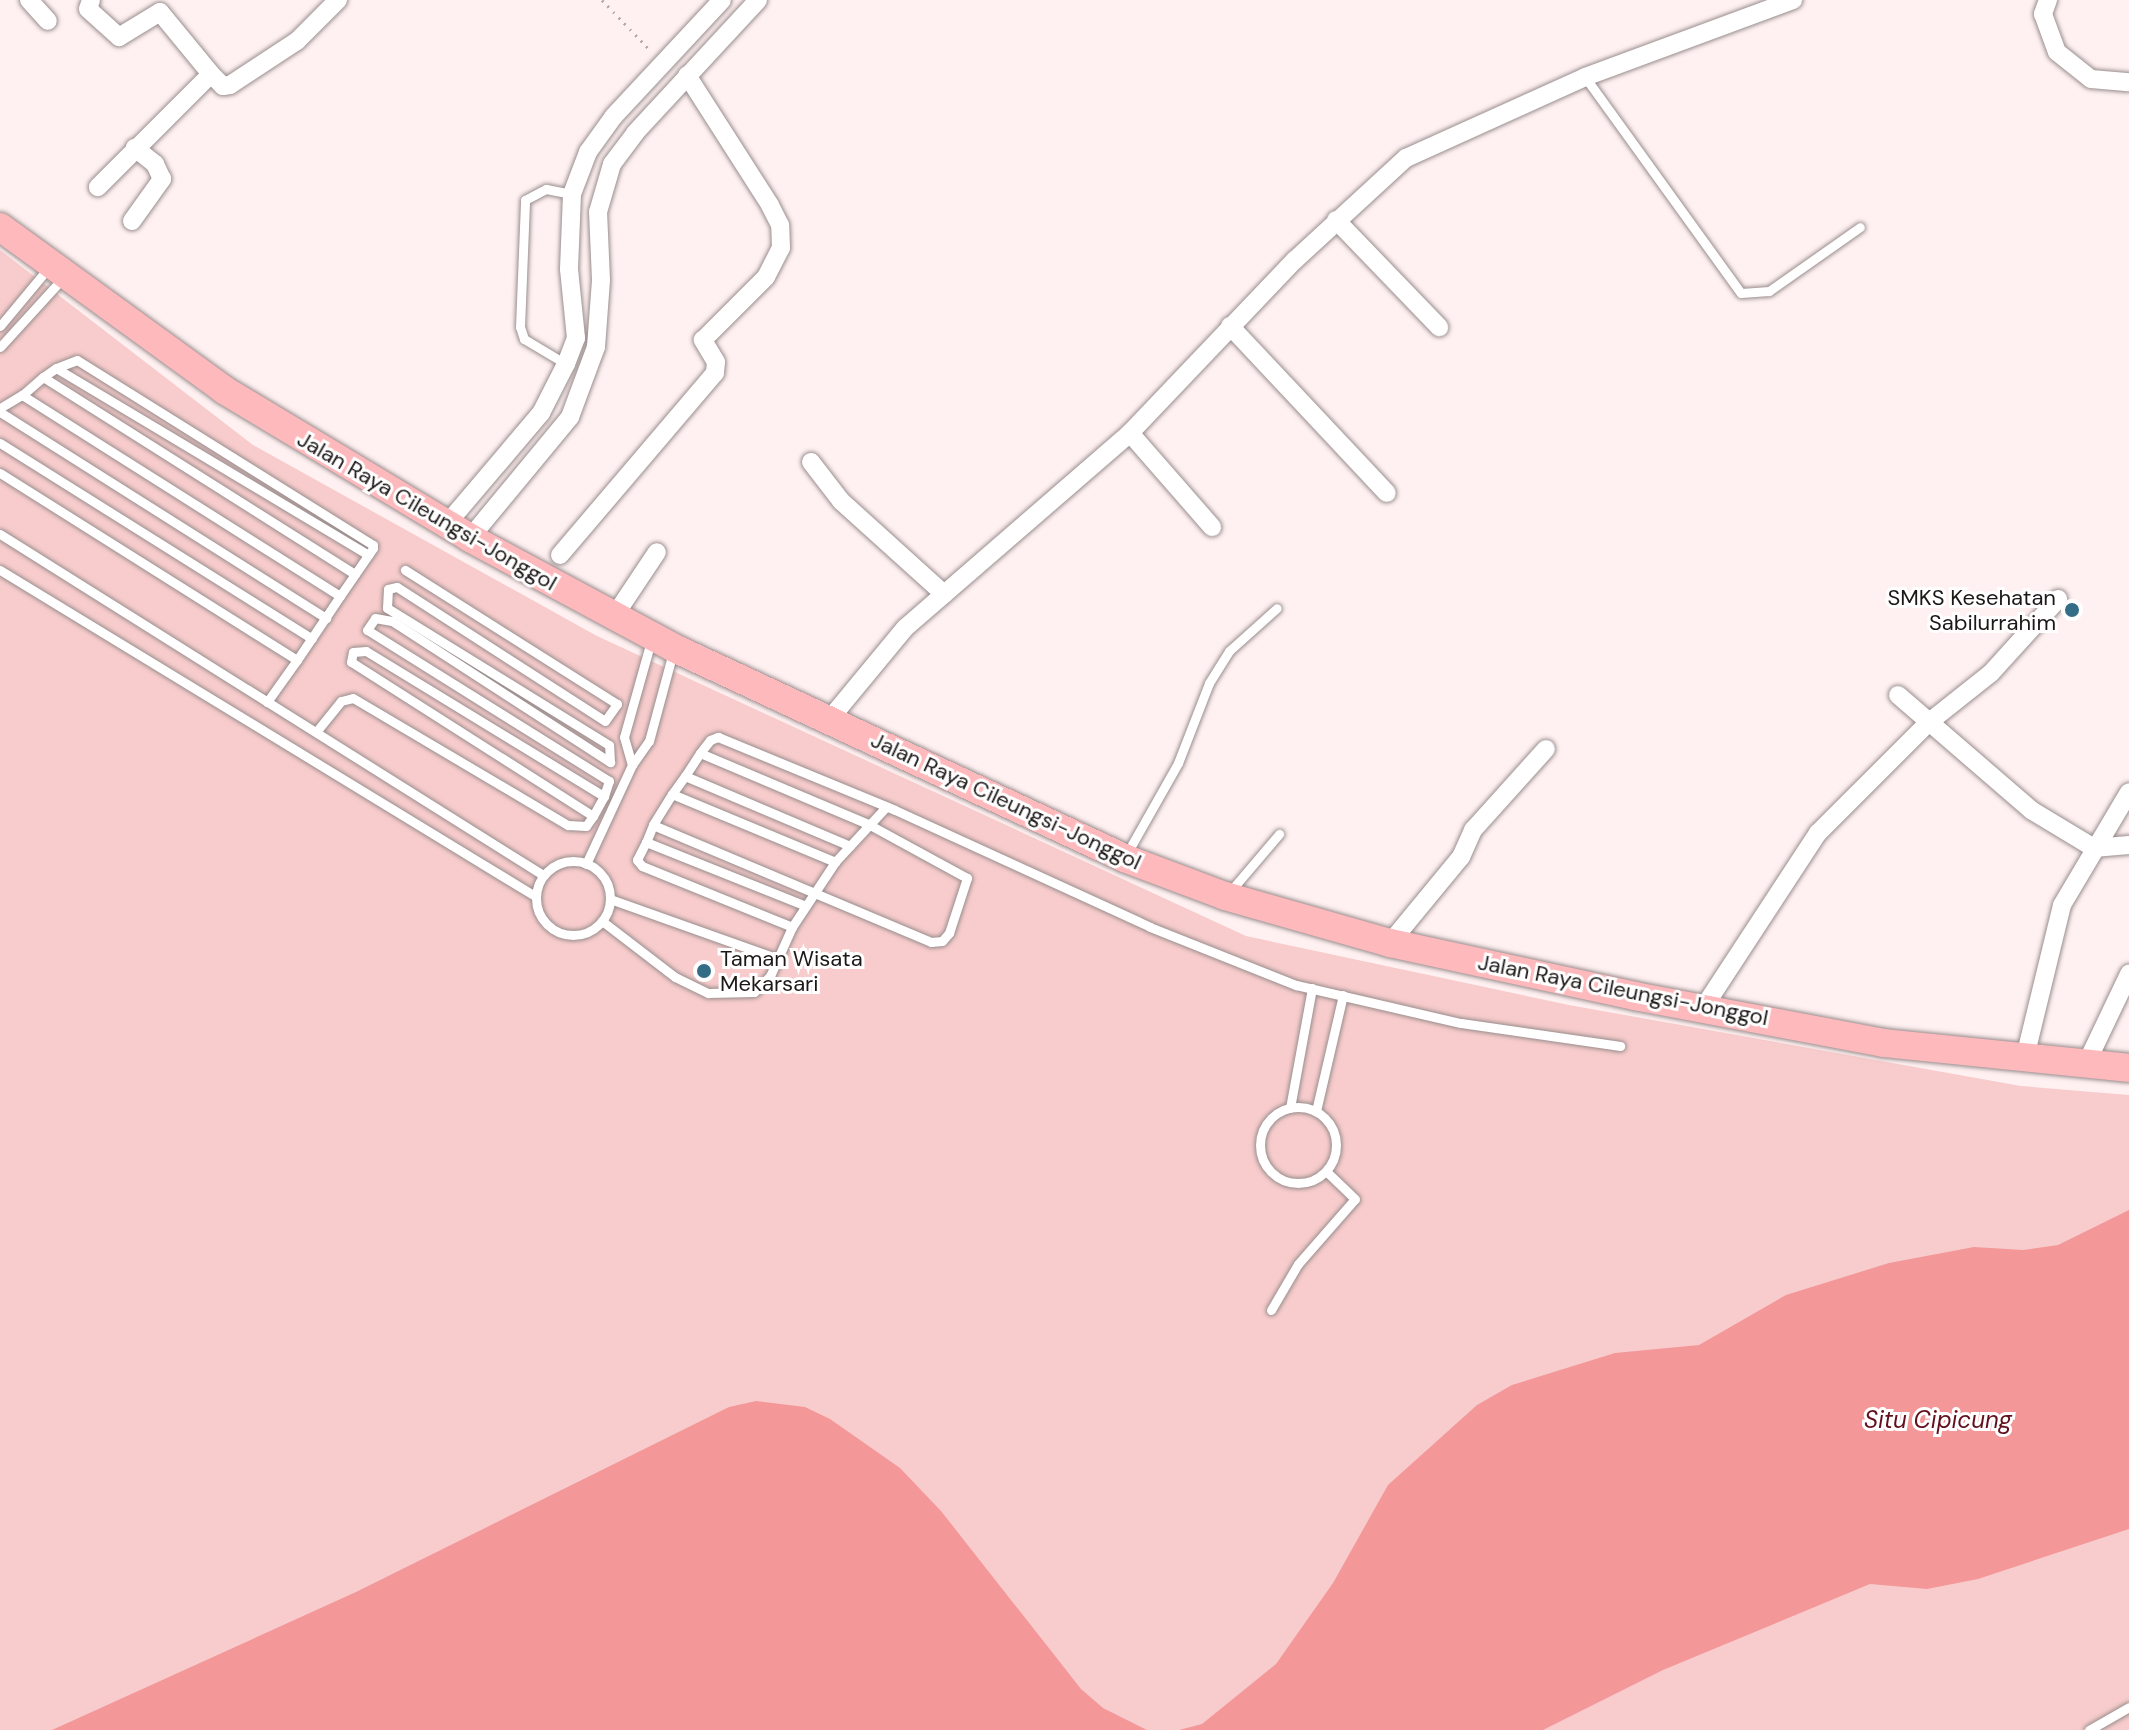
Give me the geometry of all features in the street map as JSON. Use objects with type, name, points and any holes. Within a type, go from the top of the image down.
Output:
[{"type":"main road","name":"Jalan Raya Cileungsi-Jonggol","points":[[2,233],[224,390],[458,532],[663,643],[1124,858],[1225,896],[1390,943],[1702,1010],[1884,1043],[2129,1068]]},
{"type":"street","points":[[29,0],[48,21]]},
{"type":"street","points":[[91,0],[88,9],[119,37],[160,12],[223,86],[230,85],[297,41],[338,0]]},
{"type":"street","points":[[458,532],[541,413],[576,338],[569,269],[572,194],[588,152],[662,63],[722,0]]},
{"type":"street","points":[[458,532],[570,417],[596,347],[601,280],[598,212],[612,164],[687,75],[758,0]]},
{"type":"street","points":[[829,720],[877,658],[944,594],[1016,537],[1130,433],[1230,326],[1336,220],[1426,145],[1585,77],[1793,0]]},
{"type":"street","points":[[2048,0],[2043,14],[2057,52],[2091,79],[2129,82]]},
{"type":"street","points":[[98,187],[211,74]]},
{"type":"street","points":[[560,555],[715,373],[716,362],[703,340],[766,277],[781,248],[780,225],[770,205],[687,75]]},
{"type":"street","points":[[132,221],[162,179],[155,164],[135,148]]},
{"type":"street","points":[[1336,220],[1439,327]]},
{"type":"street","points":[[1230,326],[1387,493]]},
{"type":"street","points":[[1130,433],[1212,527]]},
{"type":"street","points":[[811,462],[841,501],[944,594]]},
{"type":"street","points":[[613,618],[657,552]]},
{"type":"street","points":[[1702,1010],[1798,857],[1928,723],[1991,673],[2058,599]]},
{"type":"street","points":[[1898,695],[2010,795],[2094,848],[2129,845]]},
{"type":"street","points":[[1390,943],[1461,857],[1473,830],[1546,749]]},
{"type":"street","points":[[2025,1057],[2062,905],[2129,792]]},
{"type":"street","points":[[2087,1062],[2129,974]]},
{"type":"lane","points":[[1585,77],[1741,293],[1769,291],[1860,227]]},
{"type":"lane","points":[[566,364],[524,339],[520,327],[525,200],[546,189],[572,194]]},
{"type":"lane","points":[[0,326],[58,270]]},
{"type":"lane","points":[[0,347],[58,270]]},
{"type":"lane","points":[[267,702],[312,639],[326,618],[340,596],[368,555],[372,543],[77,360],[56,368],[0,410],[326,618]]},
{"type":"lane","points":[[56,368],[368,555]]},
{"type":"lane","points":[[43,377],[355,574]]},
{"type":"lane","points":[[22,395],[340,596]]},
{"type":"lane","points":[[0,443],[312,639]]},
{"type":"lane","points":[[0,473],[297,660]]},
{"type":"lane","points":[[0,534],[543,875]]},
{"type":"lane","points":[[0,570],[535,896]]},
{"type":"lane","points":[[316,732],[341,701],[353,698],[568,825],[586,826],[604,796],[610,762],[605,721],[617,704],[405,570]]},
{"type":"lane","points":[[605,721],[397,587],[388,589],[387,608],[609,745]]},
{"type":"lane","points":[[1124,858],[1178,763],[1209,683],[1229,651],[1277,608]]},
{"type":"lane","points":[[609,781],[369,635],[373,619],[392,621],[610,762]]},
{"type":"lane","points":[[632,765],[624,737],[663,643]]},
{"type":"lane","points":[[586,864],[632,765],[649,741],[663,643]]},
{"type":"lane","points":[[593,816],[354,665],[351,654],[366,651],[604,796]]},
{"type":"lane","points":[[792,927],[642,866],[637,860],[672,794],[700,753],[718,737],[1150,927],[1312,988],[1461,1023],[1620,1046]]},
{"type":"lane","points":[[653,825],[931,942],[947,938],[967,878],[868,824],[700,753]]},
{"type":"lane","points":[[685,776],[850,846]]},
{"type":"lane","points":[[672,794],[835,862]]},
{"type":"lane","points":[[602,921],[675,977],[708,993],[754,992],[770,976],[792,927],[835,862],[884,809]]},
{"type":"lane","points":[[1225,896],[1279,834]]},
{"type":"lane","points":[[646,842],[806,906]]},
{"type":"lane","points":[[566,862],[586,864],[602,875],[610,899],[602,921],[584,934],[561,934],[543,920],[535,896],[543,875],[566,862]]},
{"type":"lane","points":[[610,899],[776,958]]},
{"type":"lane","points":[[1290,1108],[1312,988]]},
{"type":"lane","points":[[1316,1111],[1343,995]]},
{"type":"lane","points":[[1290,1108],[1316,1111],[1336,1138],[1327,1172],[1312,1181],[1292,1183],[1265,1164],[1260,1145],[1265,1126],[1290,1108]]},
{"type":"lane","points":[[1271,1310],[1298,1264],[1355,1199],[1327,1172]]},
{"type":"lane","points":[[2089,1730],[2129,1707]]},
{"type":"path","points":[[602,0],[662,63]]},
{"type":"shaded area","name":"Taman Wisata Mekarsari","points":[[0,250],[253,445],[597,636],[1246,936],[1569,1005],[2021,1086],[2129,1095],[2129,1730],[0,1730]]},
{"type":"water","name":"Situ Cipicung","points":[[2129,1210],[2129,1529],[1978,1579],[1927,1589],[1870,1584],[1663,1670],[1543,1730],[1179,1730],[1202,1724],[1276,1664],[1333,1583],[1388,1485],[1477,1405],[1512,1385],[1615,1353],[1699,1345],[1786,1295],[1889,1263],[1974,1247],[2023,1250],[2058,1245]]},
{"type":"water","points":[[756,1401],[805,1407],[830,1419],[900,1468],[941,1511],[1081,1689],[1103,1708],[1147,1730],[52,1730],[356,1592],[729,1407]]},
{"type":"place","name":"SMKS Kesehatan Sabilurrahim","points":[[2072,610]]},
{"type":"place","name":"Taman Wisata Mekarsari","points":[[704,971]]}]
